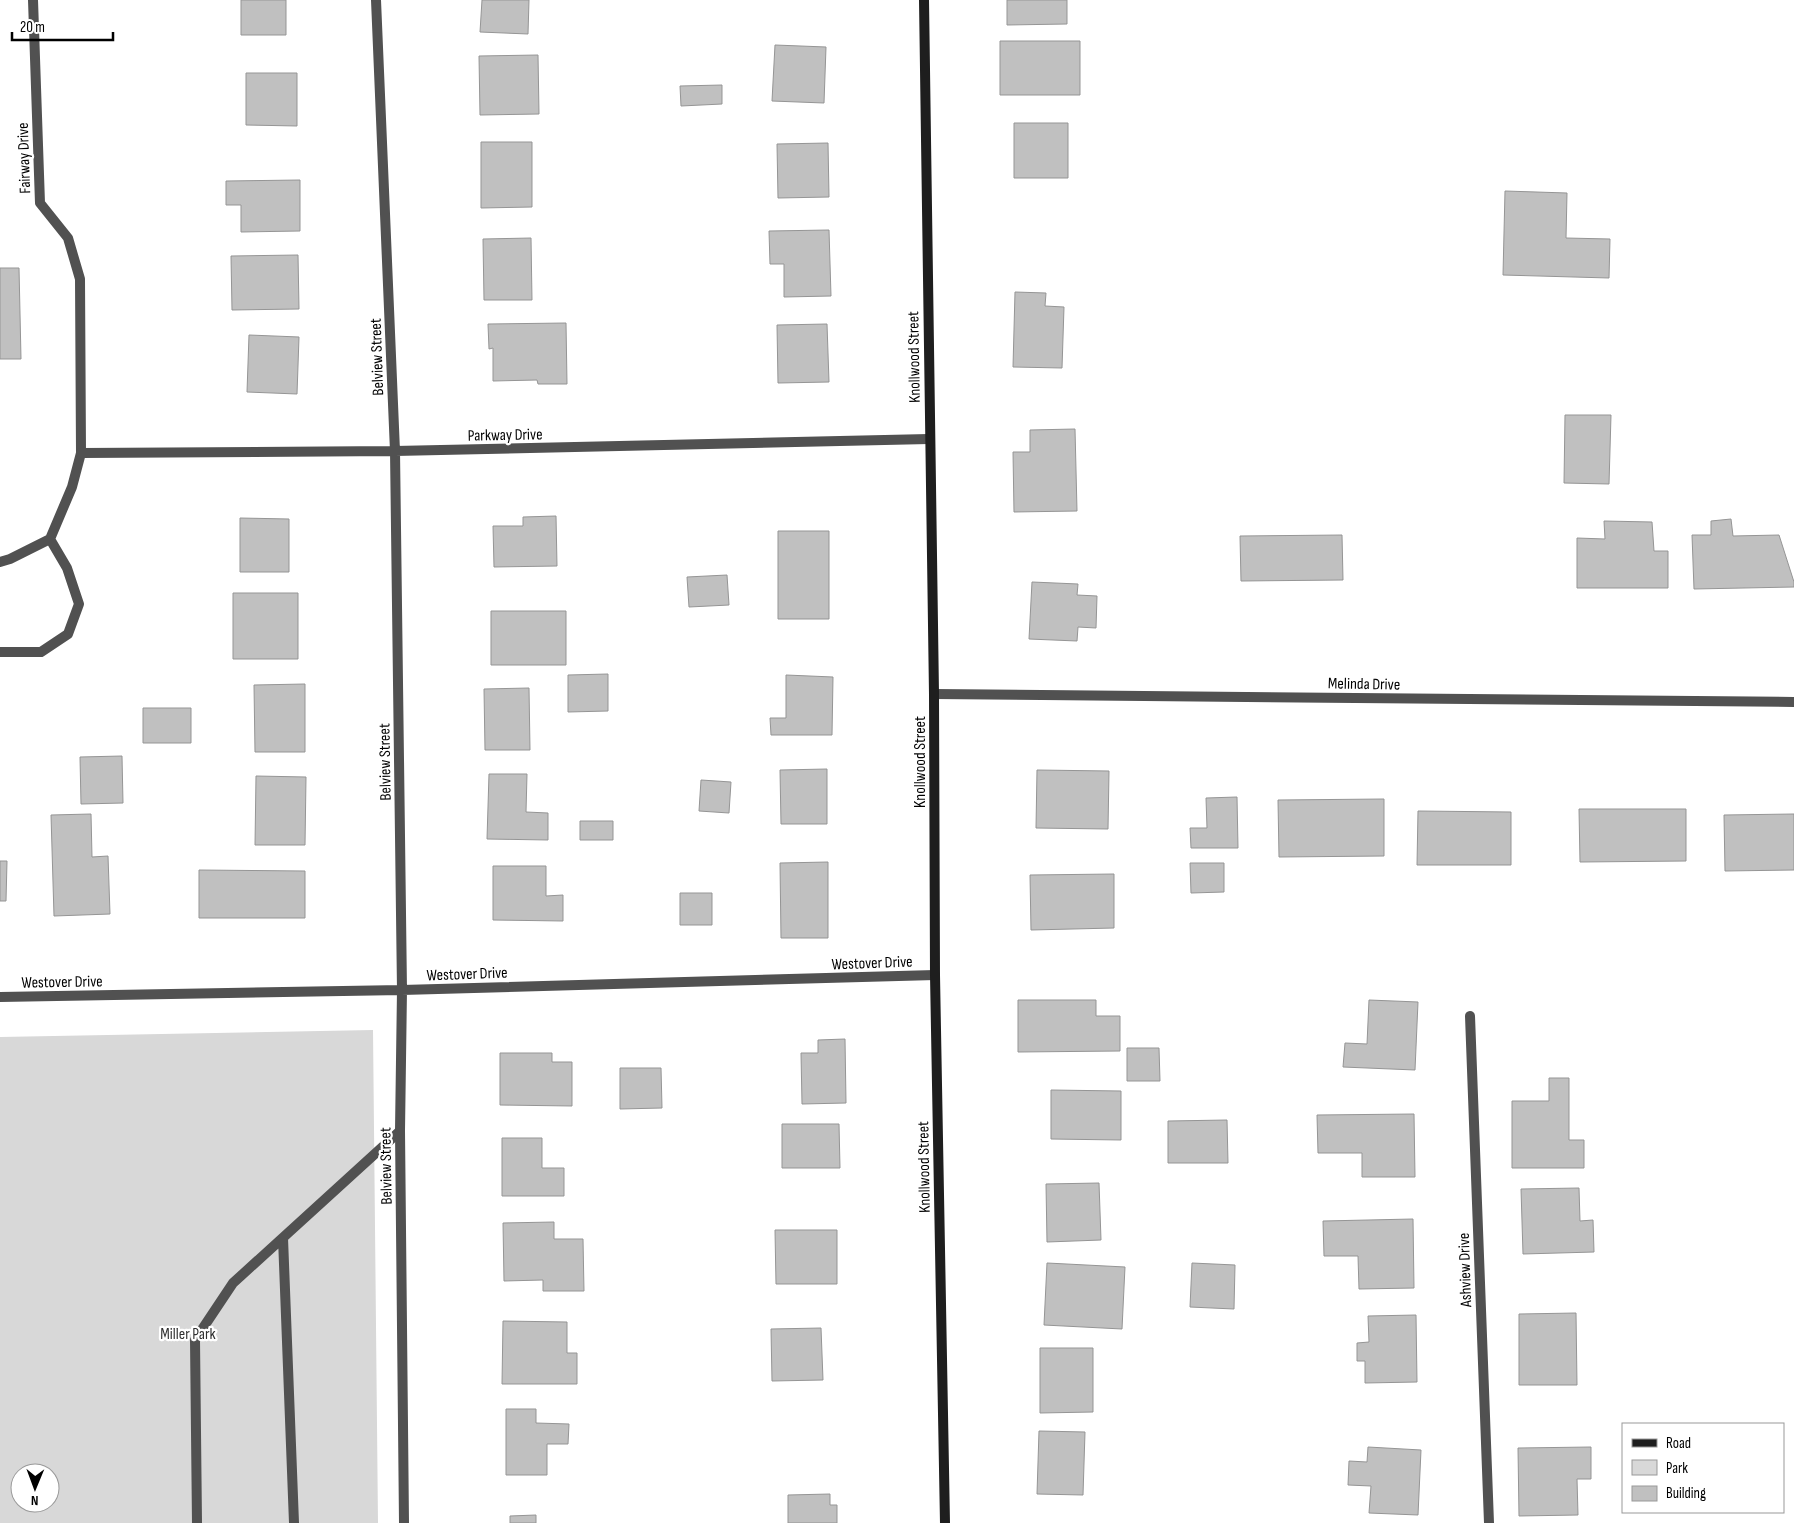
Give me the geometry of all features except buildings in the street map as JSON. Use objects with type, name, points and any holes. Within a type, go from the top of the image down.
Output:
[{"type":"main road","name":"Knollwood Street","points":[[924,0],[934,694],[935,975],[945,1523]]},
{"type":"street","name":"Fairway Drive","points":[[33,0],[40,203],[68,238],[80,279],[81,453],[72,487],[50,539]]},
{"type":"street","name":"Belview Street","points":[[376,0],[395,451],[402,990],[400,1131],[404,1523]]},
{"type":"street","name":"Parkway Drive","points":[[81,453],[395,451],[929,439]]},
{"type":"street","points":[[0,562],[50,539],[67,568],[79,604],[68,634],[41,652],[0,652]]},
{"type":"street","name":"Melinda Drive","points":[[934,694],[1794,702]]},
{"type":"street","name":"Westover Drive","points":[[0,997],[402,990],[935,975]]},
{"type":"street","name":"Ashview Drive","points":[[1470,1016],[1489,1523]]},
{"type":"street","points":[[197,1523],[195,1340],[234,1283],[400,1131]]},
{"type":"street","points":[[283,1238],[294,1523]]},
{"type":"green space","name":"Miller Park","points":[[373,1030],[378,1523],[0,1523],[0,1037]]}]
